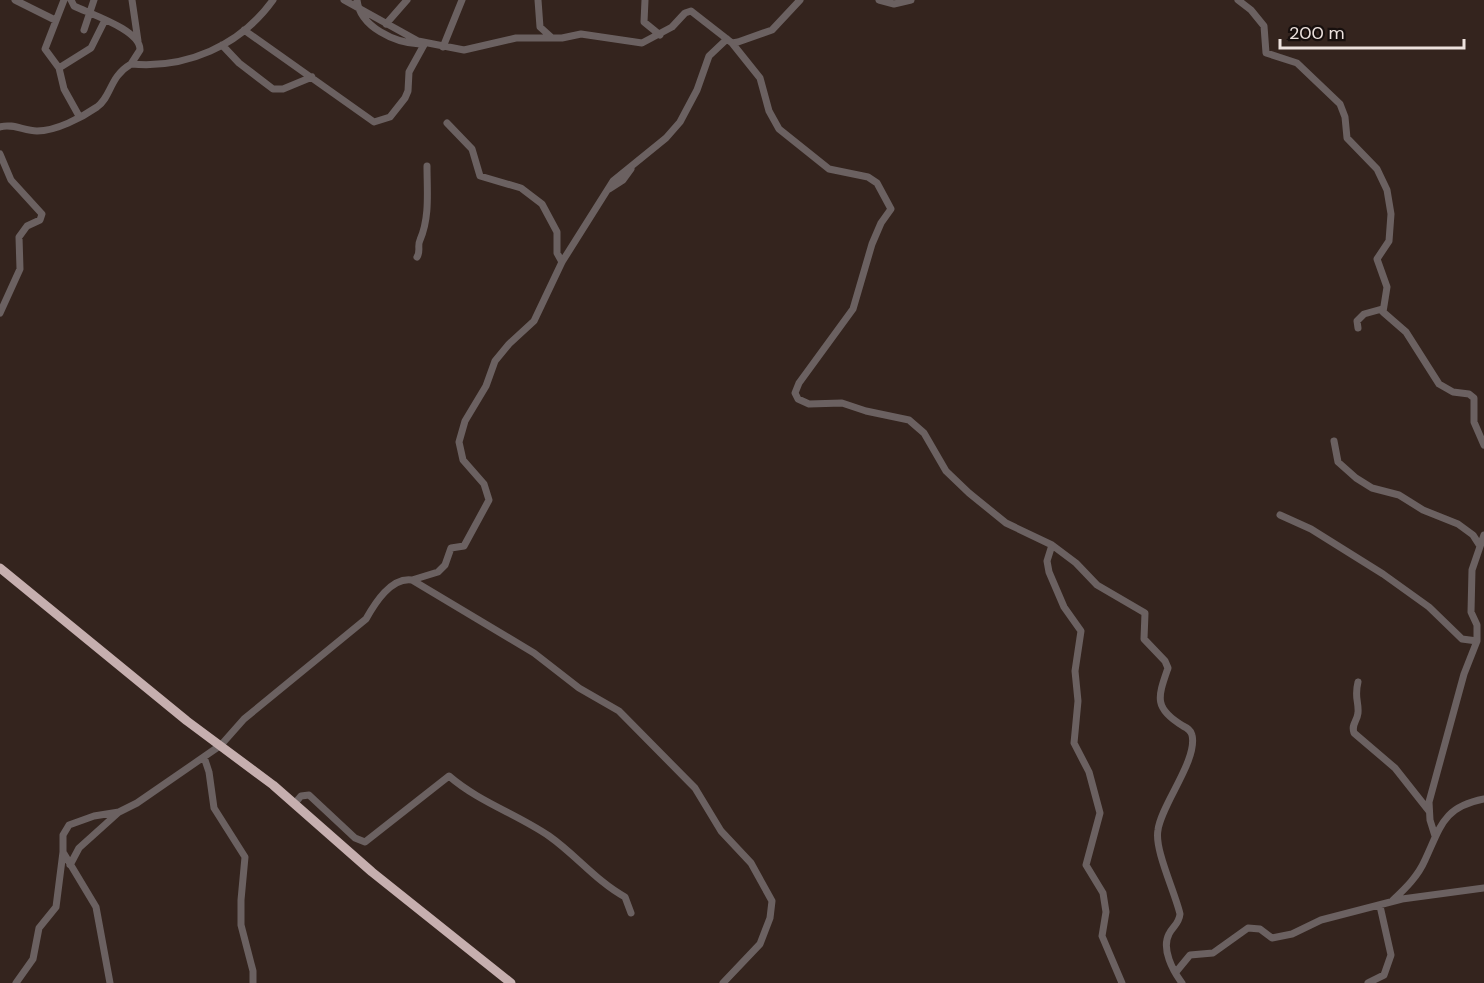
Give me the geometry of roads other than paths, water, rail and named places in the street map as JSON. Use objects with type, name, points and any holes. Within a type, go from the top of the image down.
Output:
[{"type":"highway","points":[[0,568],[187,721],[295,803],[372,872],[511,983]]},
{"type":"street","points":[[15,0],[55,20]]},
{"type":"street","points":[[84,30],[94,0]]},
{"type":"street","points":[[1,126],[44,130],[57,128],[100,104],[117,74],[131,64],[140,50],[132,0]]},
{"type":"street","points":[[131,64],[161,66],[187,61],[222,45],[244,30],[273,0]]},
{"type":"street","points":[[344,0],[357,3],[386,24],[425,43]]},
{"type":"street","points":[[386,24],[407,0]]},
{"type":"street","points":[[443,47],[462,0]]},
{"type":"street","points":[[538,0],[540,28],[552,38]]},
{"type":"street","points":[[645,0],[644,22],[660,35]]},
{"type":"street","points":[[70,865],[79,848],[119,812],[137,803],[221,745],[244,718],[366,619],[393,584],[405,579],[412,580],[430,576],[443,568],[449,551],[465,546],[477,518],[489,500],[488,490],[463,460],[459,451],[460,434],[501,353],[540,313],[562,262],[618,176],[673,132],[689,107],[709,56],[730,41],[772,30],[800,0]]},
{"type":"street","points":[[879,0],[894,4],[911,0]]},
{"type":"street","points":[[1238,0],[1251,10],[1264,26],[1266,53],[1297,63],[1340,104],[1344,109],[1347,138],[1377,169],[1384,180],[1391,214],[1388,246],[1377,259],[1387,287],[1382,309],[1386,316],[1406,332],[1439,384],[1453,392],[1469,394],[1474,398],[1474,422],[1484,446]]},
{"type":"street","points":[[79,116],[64,89],[59,68],[45,49],[55,20],[68,2],[116,24],[138,41]]},
{"type":"street","points":[[357,3],[369,23],[394,39],[464,50],[525,38],[552,38],[581,34],[637,44],[660,35],[691,11],[730,41],[760,78],[770,111],[779,129],[824,166],[868,177],[877,183],[891,209],[872,244],[853,309],[807,370],[796,389],[795,396],[810,404],[842,403],[862,410],[909,420],[924,433],[946,471],[969,493],[1014,528],[1052,545],[1076,563],[1097,585],[1145,613],[1144,639],[1165,661],[1168,668],[1159,699],[1167,714],[1192,734],[1190,754],[1157,831],[1180,914],[1179,922],[1168,934],[1166,946],[1182,983]]},
{"type":"street","points":[[59,68],[92,47],[105,20]]},
{"type":"street","points":[[525,38],[540,28]]},
{"type":"street","points":[[244,30],[374,122],[390,117],[405,98],[408,91],[409,72],[425,43]]},
{"type":"street","points":[[222,45],[239,63],[273,89],[283,89],[312,77]]},
{"type":"street","points":[[447,123],[470,145],[480,176],[521,188],[543,206],[557,232],[557,253],[562,262]]},
{"type":"street","points":[[0,153],[11,180],[42,214],[40,220],[27,226],[18,237],[19,274],[0,313]]},
{"type":"street","points":[[417,257],[421,250],[419,242],[425,228],[428,166]]},
{"type":"street","points":[[1358,328],[1357,321],[1361,316],[1382,309]]},
{"type":"street","points":[[1334,441],[1338,462],[1356,478],[1372,488],[1399,495],[1423,510],[1458,524],[1473,536],[1480,546]]},
{"type":"street","points":[[1280,515],[1311,529],[1383,574],[1429,607],[1462,639],[1477,641]]},
{"type":"street","points":[[1435,836],[1429,811],[1432,786],[1464,674],[1477,641],[1477,625],[1471,612],[1471,587],[1473,564],[1484,535]]},
{"type":"street","points":[[1052,545],[1047,561],[1049,572],[1064,607],[1081,631],[1075,671],[1078,701],[1074,743],[1094,786],[1100,813],[1086,865],[1103,893],[1106,912],[1102,936],[1122,983]]},
{"type":"street","points":[[412,580],[539,657],[579,688],[619,711],[695,788],[721,831],[751,863],[772,901],[771,918],[760,944],[723,983]]},
{"type":"street","points":[[1358,682],[1355,695],[1358,712],[1352,727],[1353,733],[1395,768],[1429,811]]},
{"type":"street","points":[[204,757],[209,772],[214,808],[245,857],[241,900],[242,925],[253,971],[253,983]]},
{"type":"street","points":[[295,803],[301,796],[309,795],[355,838],[366,842],[449,776],[474,795],[551,837],[609,888],[625,897],[631,913]]},
{"type":"street","points":[[1391,902],[1415,877],[1445,819],[1457,807],[1484,799]]},
{"type":"street","points":[[16,983],[33,959],[39,928],[56,907],[63,834],[69,825],[94,816],[119,812]]},
{"type":"street","points":[[63,852],[96,907],[110,983]]},
{"type":"street","points":[[1176,972],[1190,955],[1213,953],[1248,928],[1260,928],[1272,938],[1282,937],[1321,920],[1391,902],[1484,888]]},
{"type":"street","points":[[1368,983],[1383,980],[1391,955],[1380,906]]}]
